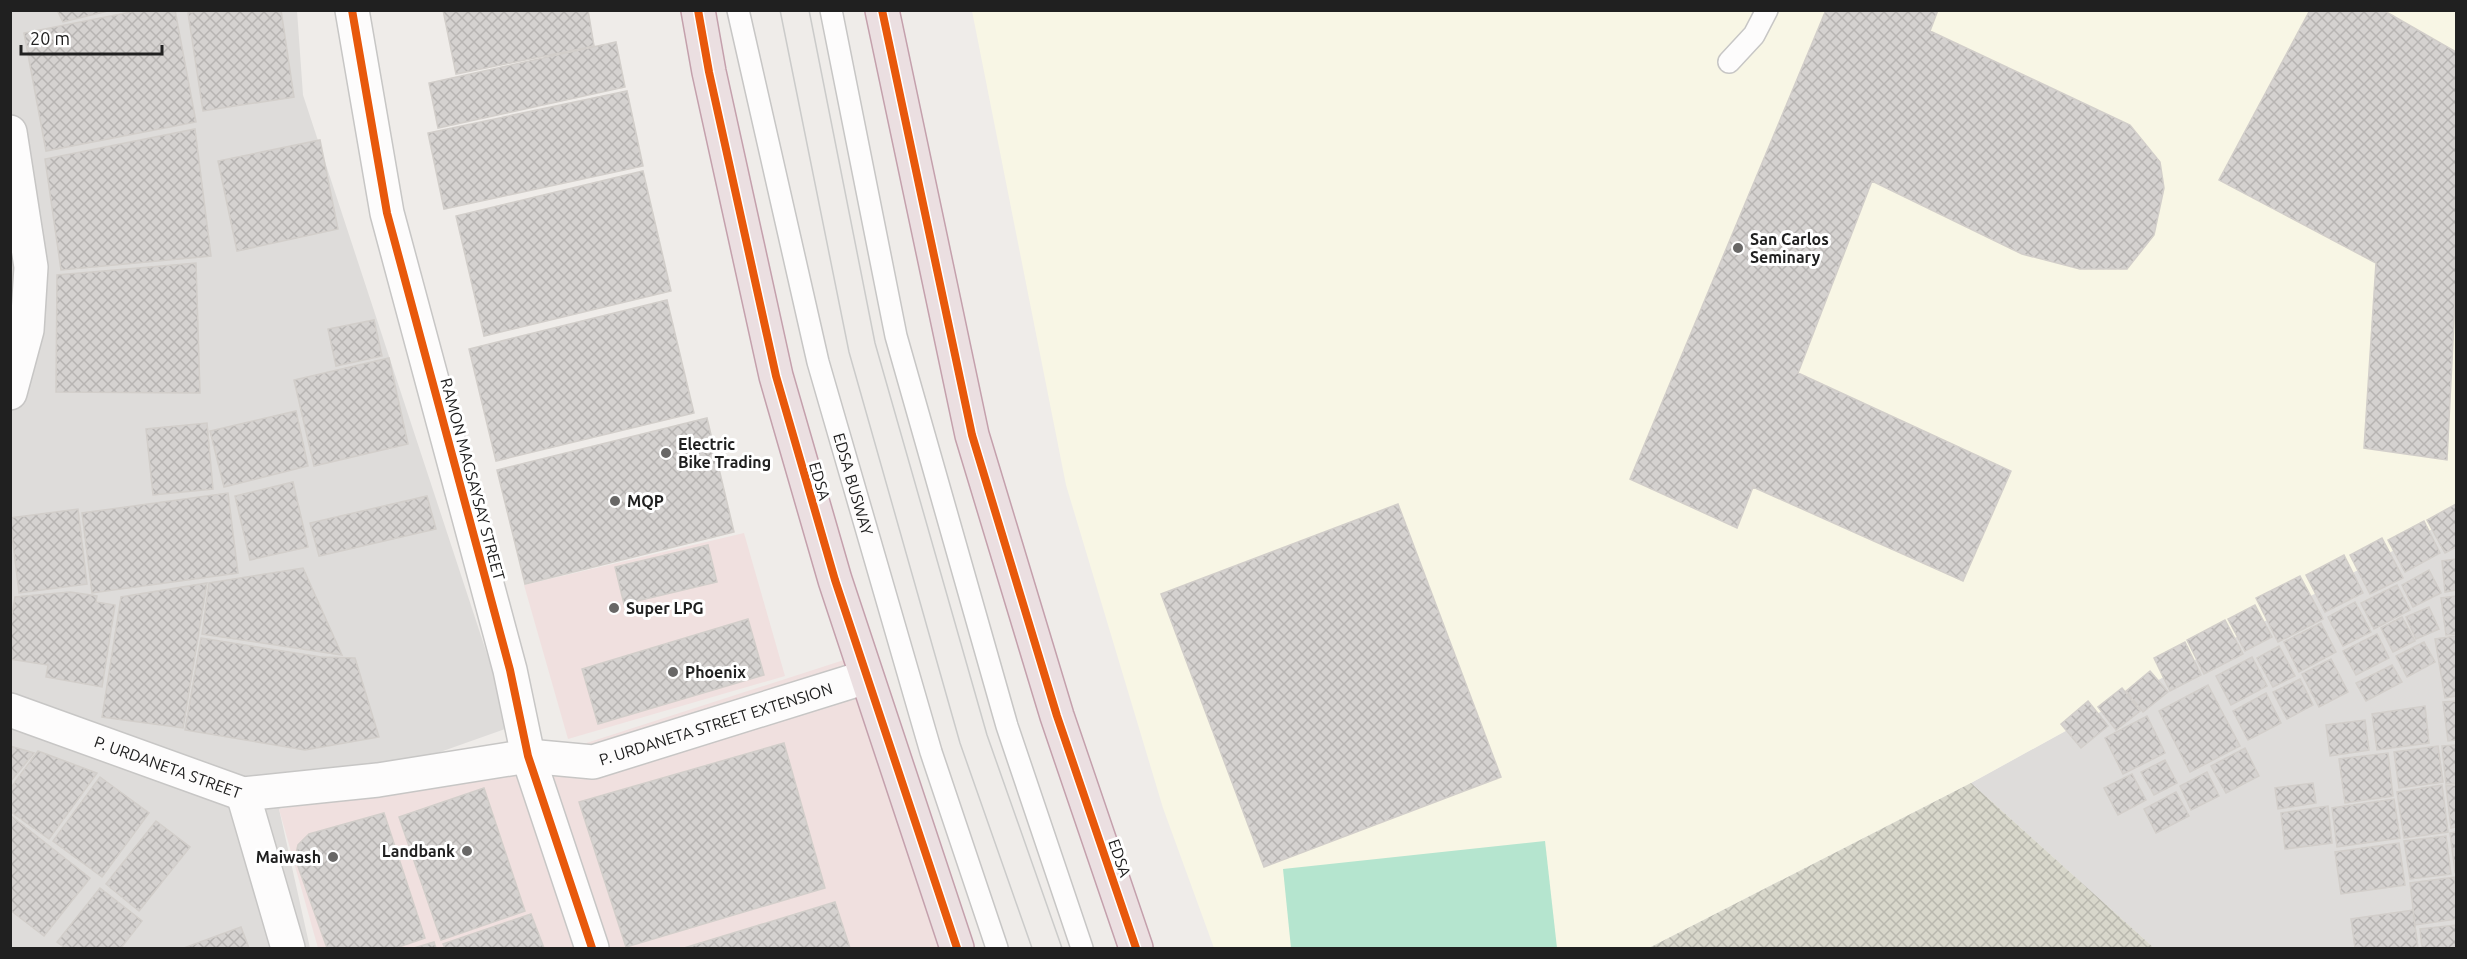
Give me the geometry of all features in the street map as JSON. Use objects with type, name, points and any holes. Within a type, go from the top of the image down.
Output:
[{"type":"highway","name":"EDSA","points":[[698,10],[709,72],[776,376],[835,580],[957,948]]},
{"type":"highway","name":"EDSA","points":[[882,10],[972,435],[1057,716],[1136,948]]},
{"type":"street","name":"RAMON MAGSAYSAY STREET","points":[[352,10],[387,213],[510,670],[528,756],[592,948]]},
{"type":"street","points":[[10,132],[31,267],[27,330],[10,393]]},
{"type":"street","name":"P. URDANETA STREET EXTENSION","points":[[243,794],[378,780],[528,756],[593,762],[866,677]]},
{"type":"street","name":"P. URDANETA STREET","points":[[10,710],[243,794],[288,948]]},
{"type":"lane","name":"EDSA BUSWAY","points":[[738,10],[818,362],[931,752],[997,948]]},
{"type":"lane","points":[[831,10],[896,336],[1007,726],[1082,948]]},
{"type":"lane","points":[[1729,62],[1754,35],[1767,10]]},
{"type":"shaded area","points":[[10,11],[297,11],[303,95],[511,727],[279,809],[310,948],[11,948]]},
{"type":"shaded area","name":"San Carlos Seminary","points":[[972,11],[2456,11],[2456,516],[1971,783],[1649,948],[1214,948],[1163,808],[1066,485]]},
{"type":"shaded area","points":[[2456,516],[2456,948],[2154,948],[1971,783]]},
{"type":"shaded area","points":[[744,533],[785,676],[568,739],[524,585]]},
{"type":"shaded area","points":[[844,660],[950,948],[318,948],[279,809],[512,767]]},
{"type":"shaded area","points":[[1971,783],[2154,948],[1649,948]]},
{"type":"green space","points":[[1545,841],[1557,948],[1291,948],[1283,869]]},
{"type":"building","points":[[57,10],[112,10],[63,22]]},
{"type":"building","points":[[141,10],[175,10],[196,122],[46,151],[24,33]]},
{"type":"building","points":[[202,10],[281,10],[294,97],[203,111],[188,13]]},
{"type":"building","points":[[443,10],[588,10],[594,46],[456,74]]},
{"type":"building","points":[[1826,10],[1938,10],[1930,31],[2130,125],[2160,162],[2164,188],[2154,235],[2127,269],[2080,269],[2022,254],[1872,181],[1798,373],[2011,471],[1963,581],[1753,487],[1737,528],[1630,479]]},
{"type":"building","points":[[2310,10],[2383,10],[2456,52],[2456,281],[2447,460],[2364,448],[2376,263],[2219,180]]},
{"type":"building","points":[[616,42],[625,87],[438,128],[429,83]]},
{"type":"building","points":[[627,91],[643,166],[444,209],[428,133]]},
{"type":"building","points":[[195,129],[211,256],[61,270],[45,159]]},
{"type":"building","points":[[320,140],[338,229],[237,251],[218,161]]},
{"type":"building","points":[[643,171],[671,291],[484,336],[456,216]]},
{"type":"building","points":[[196,263],[200,393],[56,392],[57,275]]},
{"type":"building","points":[[667,300],[694,413],[496,461],[469,349]]},
{"type":"building","points":[[374,320],[382,356],[336,366],[328,329]]},
{"type":"building","points":[[389,358],[408,444],[314,466],[294,380]]},
{"type":"building","points":[[296,411],[308,466],[224,487],[210,431]]},
{"type":"building","name":"MQP","points":[[707,418],[734,532],[525,584],[497,470]]},
{"type":"building","points":[[207,423],[213,489],[153,495],[146,429]]},
{"type":"building","points":[[293,482],[308,547],[250,560],[235,496]]},
{"type":"building","points":[[228,493],[238,573],[92,593],[82,513]]},
{"type":"building","points":[[427,496],[436,529],[319,556],[310,523]]},
{"type":"building","points":[[1398,504],[1501,777],[1264,867],[1161,594]]},
{"type":"building","points":[[2456,504],[2456,547],[2445,553],[2427,520]]},
{"type":"building","points":[[78,509],[87,584],[19,593],[10,518]]},
{"type":"building","points":[[2424,521],[2440,553],[2405,572],[2388,540]]},
{"type":"building","points":[[2382,538],[2403,578],[2370,594],[2350,555]]},
{"type":"building","points":[[708,545],[717,582],[624,604],[615,567]]},
{"type":"building","points":[[2344,555],[2363,593],[2325,612],[2306,575]]},
{"type":"building","points":[[2456,559],[2456,590],[2445,592],[2442,561]]},
{"type":"building","points":[[303,568],[342,655],[202,634],[209,583]]},
{"type":"building","points":[[2429,570],[2441,593],[2413,607],[2402,585]]},
{"type":"building","points":[[2300,576],[2323,619],[2278,642],[2256,598]]},
{"type":"building","points":[[207,583],[183,728],[102,717],[121,597]]},
{"type":"building","points":[[2397,585],[2410,610],[2374,629],[2361,603]]},
{"type":"building","points":[[70,592],[97,596],[96,602],[115,605],[102,687],[46,677],[48,665],[10,659],[10,626],[15,597]]},
{"type":"building","points":[[2456,596],[2456,634],[2446,635],[2441,598]]},
{"type":"building","points":[[2355,602],[2371,632],[2343,646],[2328,617]]},
{"type":"building","points":[[2255,605],[2272,637],[2245,651],[2228,619]]},
{"type":"building","points":[[2429,607],[2439,629],[2416,639],[2406,617]]},
{"type":"building","points":[[2402,617],[2415,641],[2393,652],[2381,628]]},
{"type":"building","name":"Phoenix","points":[[748,619],[764,675],[598,724],[582,669]]},
{"type":"building","points":[[2225,620],[2243,654],[2204,674],[2187,640]]},
{"type":"building","points":[[2321,623],[2336,652],[2299,672],[2284,642]]},
{"type":"building","points":[[2377,634],[2389,658],[2356,675],[2343,651]]},
{"type":"building","points":[[2456,636],[2456,696],[2445,698],[2435,639]]},
{"type":"building","points":[[201,638],[321,657],[355,658],[379,737],[305,750],[185,730]]},
{"type":"building","points":[[2185,642],[2201,675],[2170,691],[2154,658]]},
{"type":"building","points":[[2424,642],[2435,662],[2407,677],[2396,656]]},
{"type":"building","points":[[2279,646],[2295,676],[2273,687],[2257,658]]},
{"type":"building","points":[[2252,657],[2267,686],[2231,705],[2216,676]]},
{"type":"building","points":[[2331,659],[2348,692],[2319,707],[2302,674]]},
{"type":"building","points":[[2392,665],[2402,682],[2366,701],[2356,683]]},
{"type":"building","points":[[2150,671],[2168,692],[2143,712],[2126,691]]},
{"type":"building","points":[[2300,679],[2313,705],[2287,719],[2273,692]]},
{"type":"building","points":[[2208,685],[2240,746],[2190,772],[2159,711]]},
{"type":"building","points":[[2122,688],[2140,711],[2116,730],[2098,707]]},
{"type":"building","points":[[2266,693],[2281,723],[2248,740],[2233,711]]},
{"type":"building","points":[[2088,701],[2108,726],[2081,748],[2061,724]]},
{"type":"building","points":[[2456,701],[2456,740],[2448,741],[2443,702]]},
{"type":"building","points":[[2425,706],[2429,743],[2377,750],[2372,714]]},
{"type":"building","points":[[2147,716],[2165,753],[2123,774],[2105,738]]},
{"type":"building","points":[[2365,720],[2369,750],[2330,756],[2326,725]]},
{"type":"building","points":[[784,743],[825,888],[626,947],[579,802]]},
{"type":"building","points":[[2456,745],[2456,783],[2446,784],[2442,746]]},
{"type":"building","points":[[10,746],[34,753],[10,782]]},
{"type":"building","points":[[2438,746],[2443,782],[2399,788],[2394,752]]},
{"type":"building","points":[[2245,748],[2259,776],[2226,793],[2211,766]]},
{"type":"building","points":[[38,751],[97,773],[49,839],[10,811],[10,789]]},
{"type":"building","points":[[2388,753],[2393,796],[2345,803],[2339,759]]},
{"type":"building","points":[[2165,760],[2177,783],[2154,795],[2141,772]]},
{"type":"building","points":[[2207,772],[2219,796],[2191,810],[2180,786]]},
{"type":"building","points":[[2132,774],[2146,800],[2118,815],[2104,788]]},
{"type":"building","points":[[100,777],[149,813],[102,877],[53,841]]},
{"type":"building","points":[[2313,783],[2316,803],[2278,809],[2275,788]]},
{"type":"building","points":[[2442,785],[2448,832],[2404,838],[2397,792]]},
{"type":"building","points":[[2456,785],[2456,827],[2451,828],[2446,786]]},
{"type":"building","points":[[484,788],[525,911],[441,940],[399,817]]},
{"type":"building","points":[[2176,792],[2189,816],[2156,833],[2144,809]]},
{"type":"building","points":[[2394,799],[2400,838],[2337,847],[2332,808]]},
{"type":"building","points":[[2328,806],[2332,843],[2285,849],[2281,813]]},
{"type":"building","points":[[384,813],[425,938],[396,948],[327,948],[295,858],[298,845],[309,834]]},
{"type":"building","points":[[10,815],[90,878],[44,936],[10,910]]},
{"type":"building","points":[[156,821],[190,847],[139,911],[106,884]]},
{"type":"building","points":[[2456,832],[2456,871],[2455,872],[2450,833]]},
{"type":"building","points":[[2446,836],[2451,874],[2410,879],[2404,841]]},
{"type":"building","points":[[2399,843],[2405,885],[2341,894],[2335,852]]},
{"type":"building","points":[[2455,877],[2456,919],[2415,925],[2410,883]]},
{"type":"building","points":[[100,888],[142,921],[121,948],[65,948],[57,942]]},
{"type":"building","points":[[835,902],[850,948],[684,948]]},
{"type":"building","points":[[2413,910],[2418,948],[2355,948],[2351,919]]},
{"type":"building","points":[[531,914],[544,948],[445,948],[443,944]]},
{"type":"building","points":[[2456,925],[2456,948],[2422,948],[2420,929]]},
{"type":"building","points":[[241,927],[249,948],[184,948]]},
{"type":"building","points":[[434,942],[436,948],[414,948]]},
{"type":"tram line","points":[[780,10],[849,352],[960,743],[1032,948]]},
{"type":"tram line","points":[[809,10],[875,343],[987,735],[1062,948]]},
{"type":"cycle path","points":[[352,10],[387,213],[510,670],[528,756],[592,948]]},
{"type":"cycle path","points":[[698,10],[709,72],[776,376],[835,580],[957,948]]},
{"type":"cycle path","points":[[882,10],[972,435],[1057,716],[1136,948]]},
{"type":"place","name":"San Carlos Seminary","points":[[1738,248]]},
{"type":"place","name":"Electric Bike Trading","points":[[666,453]]},
{"type":"place","name":"MQP","points":[[615,501]]},
{"type":"place","name":"Super LPG","points":[[614,608]]},
{"type":"place","name":"Phoenix","points":[[673,672]]},
{"type":"place","name":"Landbank","points":[[467,851]]},
{"type":"place","name":"Maiwash","points":[[333,857]]}]
